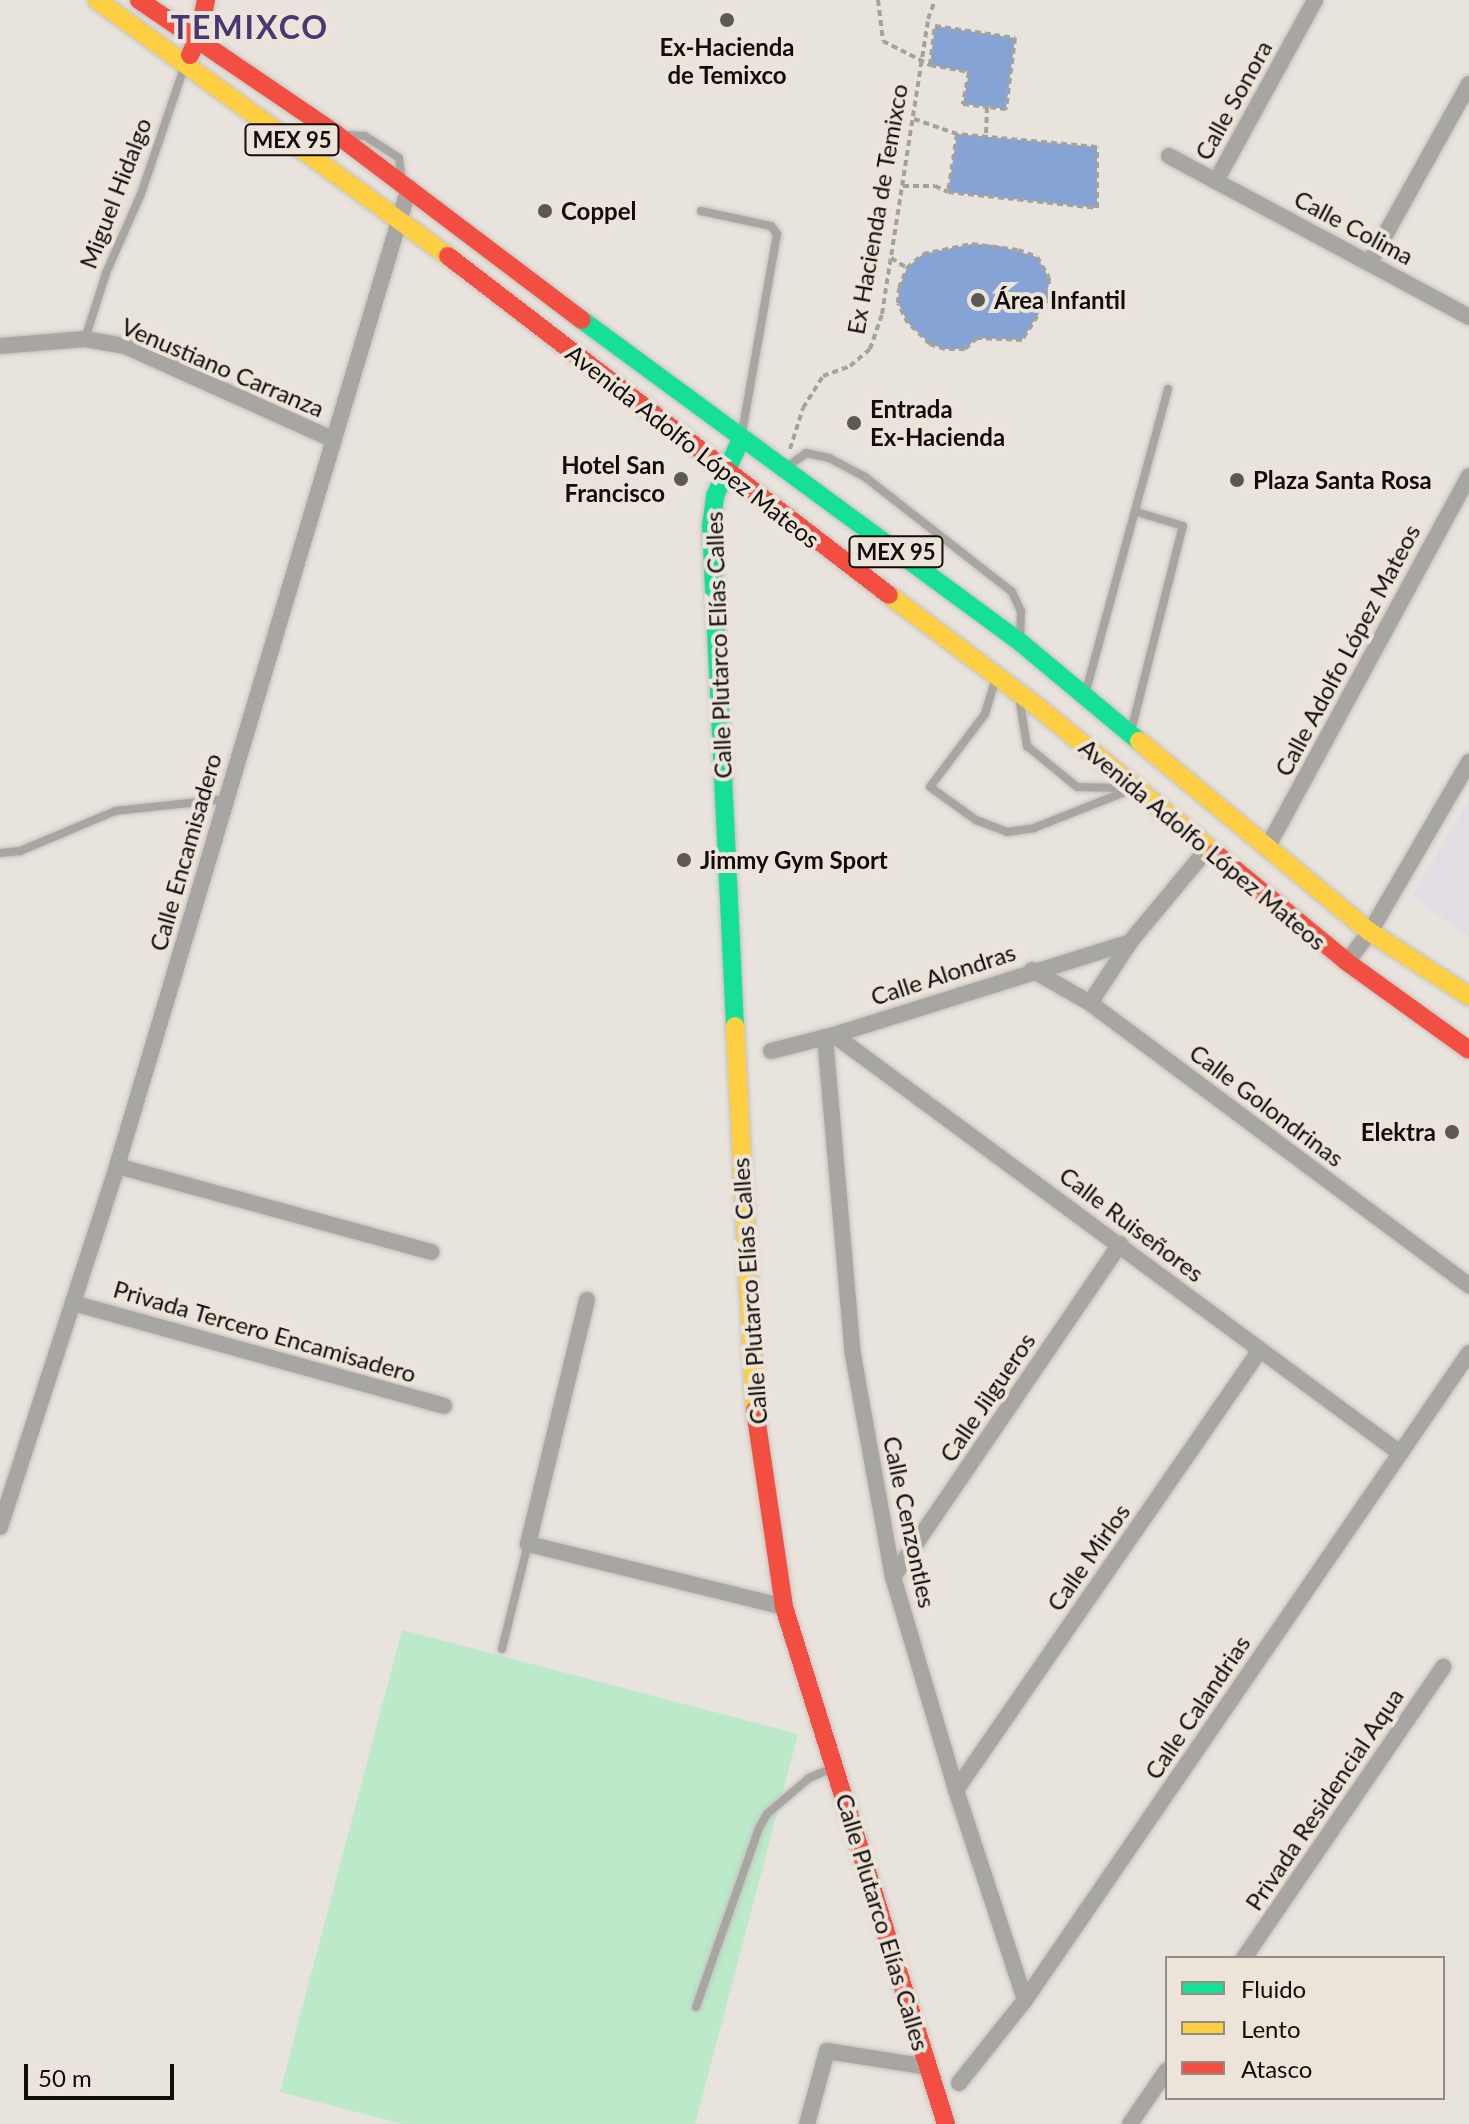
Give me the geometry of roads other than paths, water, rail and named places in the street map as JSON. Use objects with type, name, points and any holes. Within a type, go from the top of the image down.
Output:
[{"type":"main road","name":"Avenida Adolfo López Mateos","points":[[97,0],[398,218],[723,470],[1039,708],[1347,962],[1469,1050]]},
{"type":"main road","name":"Avenida Adolfo López Mateos","points":[[139,0],[336,134],[741,439],[1020,642],[1370,932],[1469,996]]},
{"type":"main road","points":[[186,63],[198,38],[206,0]]},
{"type":"main road","name":"Calle Plutarco Elías Calles","points":[[741,439],[723,470],[711,526],[737,1124],[752,1386],[784,1607],[946,2124]]},
{"type":"main road","points":[[1039,708],[1061,677]]},
{"type":"street","name":"Calle Sonora","points":[[1216,181],[1315,0]]},
{"type":"street","points":[[1370,262],[1469,84]]},
{"type":"street","name":"Calle Colima","points":[[1169,156],[1469,317]]},
{"type":"street","name":"Calle Encamisadero","points":[[0,1527],[117,1166],[406,186]]},
{"type":"street","name":"Venustiano Carranza","points":[[0,346],[85,339],[125,346],[332,439]]},
{"type":"street","name":"Calle Adolfo López Mateos","points":[[1267,848],[1469,476]]},
{"type":"street","points":[[1347,962],[1370,932],[1469,762]]},
{"type":"street","points":[[1090,1003],[1130,942],[1208,848]]},
{"type":"street","name":"Calle Alondras","points":[[771,1051],[829,1036],[1032,970],[1130,942]]},
{"type":"street","name":"Calle Golondrinas","points":[[1032,970],[1090,1003],[1469,1286]]},
{"type":"street","name":"Calle Ruiseñores","points":[[829,1036],[1120,1244],[1400,1453]]},
{"type":"street","name":"Calle Cenzontles","points":[[829,1036],[853,1355],[893,1577],[956,1790],[1025,2000]]},
{"type":"street","points":[[117,1166],[431,1252]]},
{"type":"street","name":"Calle Jilgueros","points":[[893,1577],[1120,1244]]},
{"type":"street","points":[[587,1300],[528,1544],[784,1607]]},
{"type":"street","name":"Privada Tercero Encamisadero","points":[[73,1303],[444,1406]]},
{"type":"street","name":"Calle Mirlos","points":[[956,1790],[1260,1350]]},
{"type":"street","name":"Calle Calandrias","points":[[959,2083],[1025,2000],[1469,1353]]},
{"type":"street","name":"Privada Residencial Aqua","points":[[1245,1956],[1443,1667]]},
{"type":"street","points":[[807,2124],[827,2051],[928,2067]]},
{"type":"street","points":[[1130,2124],[1165,2073]]},
{"type":"lane","name":"Miguel Hidalgo","points":[[85,339],[106,273],[141,194],[186,63]]},
{"type":"lane","points":[[701,211],[771,226],[777,234],[741,439]]},
{"type":"lane","points":[[1084,696],[1137,512],[1168,389]]},
{"type":"lane","points":[[783,470],[806,453],[829,458],[865,477],[1012,592],[1021,611],[1020,642]]},
{"type":"lane","points":[[1130,736],[1183,526],[1137,512]]},
{"type":"lane","points":[[996,677],[985,714],[930,787],[976,820],[1007,832],[1034,828],[1135,788]]},
{"type":"lane","points":[[1019,693],[1027,746],[1077,787],[1135,788]]},
{"type":"lane","points":[[0,853],[20,851],[115,811],[226,799]]},
{"type":"lane","points":[[502,1649],[528,1544]]},
{"type":"lane","points":[[696,2007],[759,1828],[767,1814],[809,1778],[834,1767]]},
{"type":"water","points":[[935,26],[1015,38],[1006,109],[963,104],[969,72],[930,65]]},
{"type":"water","points":[[957,134],[1097,147],[1097,208],[948,192]]},
{"type":"water","points":[[972,244],[996,245],[1037,257],[1049,278],[1048,299],[1022,340],[977,338],[965,349],[945,349],[930,344],[908,323],[898,303],[899,288],[907,268],[923,254]]},
{"type":"place","name":"Ex-Hacienda de Temixco","points":[[727,20]]},
{"type":"place","name":"Coppel","points":[[545,211]]},
{"type":"place","name":"Área Infantil","points":[[978,300]]},
{"type":"place","name":"Entrada Ex-Hacienda","points":[[854,423]]},
{"type":"place","name":"Hotel San Francisco","points":[[681,479]]},
{"type":"place","name":"Plaza Santa Rosa","points":[[1237,480]]},
{"type":"place","name":"Jimmy Gym Sport","points":[[684,860]]},
{"type":"place","name":"Elektra","points":[[1452,1132]]},
{"type":"district","name":"TEMIXCO","points":[[250,27]]}]
